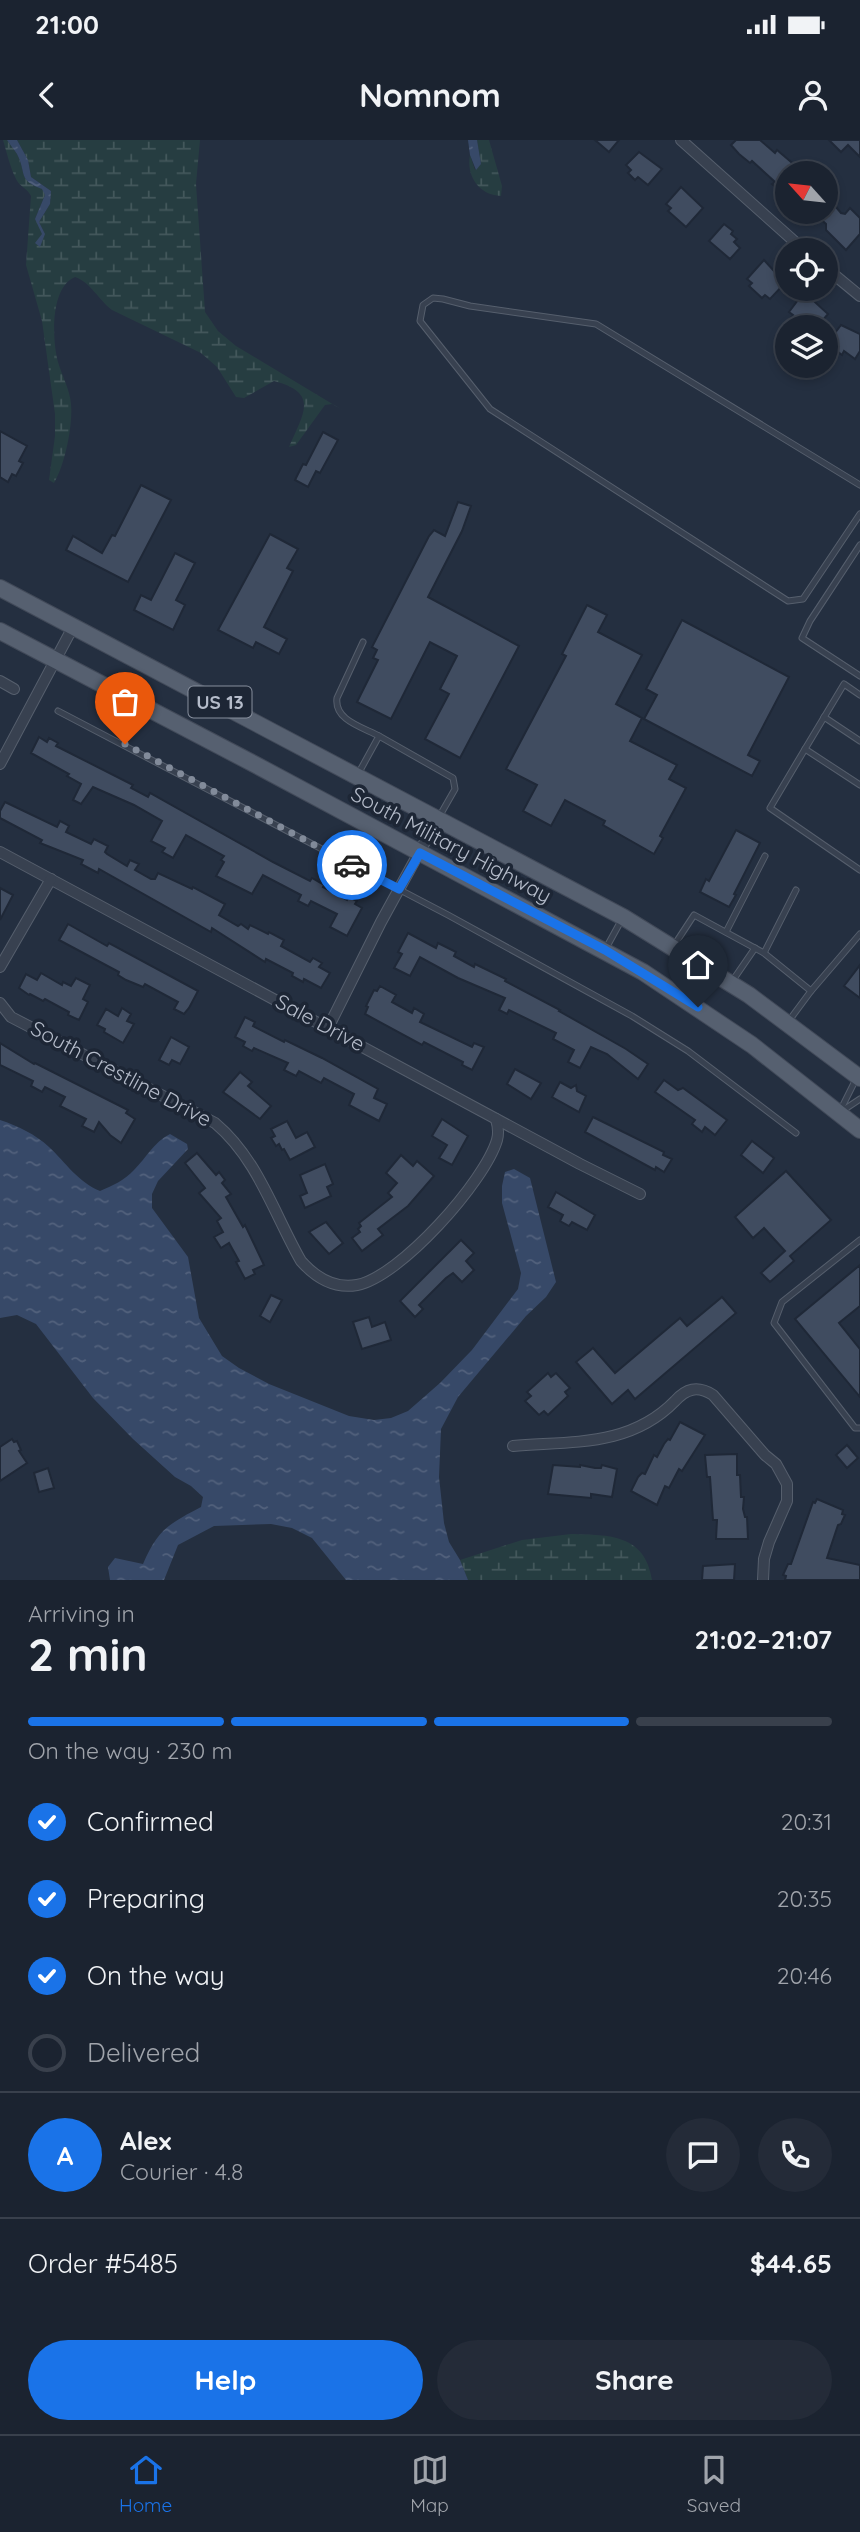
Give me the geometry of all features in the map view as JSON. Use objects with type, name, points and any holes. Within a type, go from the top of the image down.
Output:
[{"type":"main road","name":"South Military Highway","points":[[0,588],[623,917],[731,983],[859,1076]]},
{"type":"main road","name":"South Military Highway","points":[[0,631],[605,950],[715,1018],[860,1130]]},
{"type":"street","points":[[681,140],[791,238]]},
{"type":"street","points":[[838,277],[858,291]]},
{"type":"street","points":[[0,764],[74,625]]},
{"type":"street","points":[[0,681],[15,689]]},
{"type":"street","points":[[328,1028],[438,818]]},
{"type":"street","name":"Sale Drive","points":[[0,852],[640,1194]]},
{"type":"street","points":[[0,967],[51,879]]},
{"type":"street","name":"South Crestline Drive","points":[[0,1003],[11,1017],[201,1115],[228,1134],[254,1170],[301,1261],[310,1271],[331,1284],[357,1285],[367,1282],[406,1256],[434,1230],[454,1207],[491,1154],[498,1138],[496,1119]]},
{"type":"street","points":[[513,1446],[623,1435],[651,1422],[683,1392],[691,1389],[705,1390],[776,1465],[787,1484],[785,1510],[769,1542],[763,1580]]},
{"type":"lane","points":[[860,485],[596,324],[470,306],[443,299],[433,298],[423,305],[420,321],[490,408],[788,601],[803,599],[860,514]]},
{"type":"lane","points":[[860,545],[810,621],[802,638],[860,676]]},
{"type":"lane","points":[[363,642],[337,698],[336,707],[340,715],[453,778],[455,789],[438,818]]},
{"type":"lane","points":[[860,695],[844,684],[770,808],[860,870]]},
{"type":"lane","points":[[58,711],[399,889],[632,1016],[688,1051],[796,1133]]},
{"type":"lane","points":[[824,717],[860,741]]},
{"type":"lane","points":[[357,776],[379,736]]},
{"type":"lane","points":[[805,749],[860,785]]},
{"type":"lane","points":[[726,932],[765,856]]},
{"type":"lane","points":[[764,953],[796,890]]},
{"type":"lane","points":[[673,947],[694,915],[764,953],[811,991]]},
{"type":"lane","points":[[605,950],[623,917]]},
{"type":"lane","points":[[788,1022],[860,934]]},
{"type":"lane","points":[[731,983],[755,948]]},
{"type":"lane","points":[[839,1113],[859,1076]]},
{"type":"lane","points":[[839,1113],[860,1099]]},
{"type":"lane","points":[[860,1240],[782,1302],[774,1323],[855,1428],[860,1428]]},
{"type":"green space","points":[[3,140],[7,140],[17,154],[26,179],[43,189],[45,195],[35,219],[45,234],[39,222],[50,204],[51,191],[31,177],[28,160],[17,140],[200,140],[196,184],[205,312],[218,331],[236,346],[344,411],[332,404],[325,405],[296,445],[289,447],[303,415],[303,398],[298,392],[274,381],[244,398],[236,397],[217,367],[201,353],[112,310],[85,283],[75,277],[61,291],[55,315],[56,352],[69,394],[71,423],[62,466],[54,483],[49,480],[55,414],[42,321],[26,265],[31,196],[16,179]]},
{"type":"green space","points":[[477,140],[489,140],[502,186],[501,196],[486,192],[472,177],[470,155],[475,170],[481,164]]},
{"type":"green space","points":[[571,1534],[611,1537],[633,1545],[648,1565],[652,1580],[468,1580],[460,1560],[522,1540]]},
{"type":"water","points":[[7,140],[17,140],[28,160],[31,177],[51,191],[50,204],[39,222],[45,234],[40,247],[35,243],[42,234],[35,219],[45,195],[42,189],[26,179],[17,154]]},
{"type":"water","points":[[468,140],[477,140],[481,164],[476,170],[470,155]]},
{"type":"water","points":[[0,1120],[38,1138],[79,1177],[100,1191],[127,1177],[155,1146],[170,1134],[187,1144],[188,1149],[158,1181],[152,1194],[152,1208],[188,1257],[199,1318],[222,1356],[269,1384],[349,1416],[374,1420],[391,1418],[408,1411],[440,1383],[472,1350],[518,1289],[521,1273],[502,1203],[502,1186],[505,1172],[514,1169],[530,1178],[556,1282],[546,1297],[526,1316],[458,1397],[441,1429],[439,1477],[444,1523],[449,1542],[468,1580],[346,1580],[312,1538],[292,1528],[271,1524],[214,1526],[178,1545],[164,1580],[110,1580],[108,1567],[115,1558],[143,1564],[160,1535],[173,1523],[201,1507],[203,1497],[175,1477],[93,1398],[36,1324],[17,1315],[0,1318]]},
{"type":"building","points":[[595,140],[619,140],[609,152]]},
{"type":"building","points":[[736,140],[760,140],[790,161],[775,161],[775,182],[731,145]]},
{"type":"building","points":[[829,140],[860,140],[860,157],[848,145],[841,152]]},
{"type":"building","points":[[639,152],[662,169],[648,185],[638,177],[635,180],[628,173],[631,170],[626,165]]},
{"type":"building","points":[[681,187],[703,208],[686,227],[668,211],[671,208],[666,204]]},
{"type":"building","points":[[850,208],[860,218],[860,234],[846,250],[838,242],[838,238],[834,238],[826,230],[826,224],[838,224],[838,209],[845,214]]},
{"type":"building","points":[[724,224],[733,231],[731,234],[737,239],[734,242],[740,248],[730,259],[709,241]]},
{"type":"building","points":[[764,260],[775,272],[775,294],[770,299],[765,295],[762,298],[749,286],[752,283],[747,279]]},
{"type":"building","points":[[797,301],[814,301],[828,314],[793,315],[789,312]]},
{"type":"building","points":[[841,325],[860,334],[860,351],[855,359],[844,351],[842,355],[838,352],[838,329]]},
{"type":"building","points":[[0,431],[27,446],[19,461],[23,463],[16,476],[12,474],[8,482],[0,477]]},
{"type":"building","points":[[323,432],[338,440],[320,473],[316,471],[308,487],[295,480]]},
{"type":"building","points":[[141,485],[171,500],[128,582],[66,550],[73,536],[102,553],[112,535],[115,536]]},
{"type":"building","points":[[458,502],[471,506],[462,531],[428,597],[519,646],[460,758],[425,739],[449,694],[440,689],[457,656],[430,642],[391,719],[357,702],[378,660],[373,658],[377,650],[372,647],[429,536],[434,530],[445,536]]},
{"type":"building","points":[[270,534],[298,549],[287,568],[293,571],[264,627],[287,639],[279,654],[256,642],[253,648],[218,630]]},
{"type":"building","points":[[175,553],[195,563],[176,600],[185,605],[173,630],[134,610],[141,595],[151,600]]},
{"type":"building","points":[[587,605],[607,615],[598,632],[642,655],[616,704],[642,718],[630,741],[677,765],[669,779],[686,788],[660,836],[663,838],[654,854],[603,825],[605,821],[565,800],[551,826],[523,811],[537,785],[506,769],[566,656],[562,654]]},
{"type":"building","points":[[682,620],[789,677],[748,755],[760,761],[752,776],[644,719],[657,695],[646,689]]},
{"type":"building","points":[[39,737],[47,742],[49,738],[58,743],[56,746],[133,785],[131,788],[148,797],[150,793],[273,862],[310,881],[312,878],[347,900],[349,897],[357,901],[355,904],[362,908],[347,936],[330,927],[337,914],[311,901],[308,906],[298,901],[301,895],[263,875],[252,894],[216,876],[224,862],[221,860],[224,856],[186,835],[173,858],[162,852],[165,848],[151,841],[162,821],[134,805],[93,787],[81,804],[73,800],[81,784],[67,776],[69,774],[31,753]]},
{"type":"building","points":[[5,802],[57,827],[60,821],[69,826],[66,832],[91,844],[94,839],[108,846],[105,852],[107,854],[127,866],[130,860],[139,864],[135,870],[151,879],[155,879],[158,873],[192,889],[193,887],[225,904],[219,915],[238,926],[241,924],[248,929],[250,925],[268,934],[269,932],[284,940],[281,946],[310,962],[313,958],[322,963],[319,967],[330,973],[321,988],[304,979],[303,982],[292,976],[293,973],[266,959],[265,962],[212,928],[211,932],[99,869],[98,873],[81,864],[83,860],[40,843],[42,840],[0,818]]},
{"type":"building","points":[[736,830],[760,843],[729,907],[700,892],[706,879],[709,881]]},
{"type":"building","points":[[0,888],[13,895],[0,920]]},
{"type":"building","points":[[68,924],[198,991],[189,1008],[184,1014],[174,1009],[178,1002],[145,984],[143,987],[126,980],[118,975],[119,972],[59,940]]},
{"type":"building","points":[[408,933],[436,948],[438,943],[456,952],[454,956],[474,967],[475,964],[506,979],[505,981],[560,1010],[648,1064],[638,1079],[607,1054],[591,1047],[580,1068],[568,1062],[574,1050],[553,1039],[556,1033],[509,1010],[507,1014],[499,1010],[505,998],[458,978],[420,957],[410,976],[394,968],[402,954],[398,952]]},
{"type":"building","points":[[860,965],[860,998],[844,986]]},
{"type":"building","points":[[41,973],[62,985],[63,982],[71,986],[76,978],[90,985],[83,999],[88,1002],[79,1020],[45,999],[43,1001],[19,988],[26,974],[37,980]]},
{"type":"building","points":[[380,986],[396,995],[392,1002],[412,1013],[414,1008],[424,1014],[420,1022],[472,1047],[474,1043],[484,1047],[472,1070],[462,1065],[463,1062],[424,1042],[422,1045],[365,1014],[374,990],[377,991]]},
{"type":"building","points":[[122,1008],[131,1014],[127,1021],[134,1024],[123,1043],[97,1025],[106,1009],[118,1016]]},
{"type":"building","points":[[245,1017],[255,1022],[253,1026],[322,1058],[378,1089],[374,1098],[387,1104],[379,1121],[349,1105],[354,1094],[324,1078],[321,1083],[299,1071],[296,1076],[284,1070],[288,1063],[243,1046],[245,1042],[235,1037]]},
{"type":"building","points":[[171,1037],[189,1047],[180,1064],[172,1060],[169,1065],[159,1060]]},
{"type":"building","points":[[0,1043],[34,1064],[128,1110],[126,1113],[135,1119],[121,1143],[99,1122],[94,1132],[82,1126],[86,1119],[60,1106],[65,1097],[45,1087],[42,1092],[31,1086],[33,1081],[0,1065]]},
{"type":"building","points":[[515,1069],[541,1083],[531,1099],[507,1084]]},
{"type":"building","points":[[240,1072],[252,1082],[248,1086],[271,1106],[260,1119],[223,1092]]},
{"type":"building","points":[[664,1080],[678,1090],[683,1088],[727,1120],[715,1135],[705,1127],[702,1132],[692,1124],[695,1120],[655,1092]]},
{"type":"building","points":[[560,1082],[571,1088],[576,1085],[577,1091],[586,1096],[579,1112],[552,1097]]},
{"type":"building","points":[[593,1117],[664,1152],[663,1155],[672,1159],[664,1172],[656,1167],[655,1170],[585,1132]]},
{"type":"building","points":[[442,1119],[468,1136],[452,1165],[439,1158],[447,1145],[432,1136]]},
{"type":"building","points":[[287,1121],[296,1138],[307,1132],[315,1147],[290,1160],[284,1149],[282,1150],[279,1144],[276,1146],[271,1138],[275,1136],[271,1129]]},
{"type":"building","points":[[752,1141],[774,1158],[763,1173],[741,1155]]},
{"type":"building","points":[[197,1153],[216,1175],[219,1172],[225,1180],[222,1183],[231,1194],[226,1197],[243,1227],[245,1225],[264,1265],[253,1270],[255,1274],[245,1279],[229,1243],[221,1248],[214,1237],[223,1232],[217,1221],[221,1218],[199,1193],[205,1188],[185,1163]]},
{"type":"building","points":[[401,1155],[413,1166],[417,1161],[434,1176],[408,1206],[378,1229],[383,1235],[362,1251],[352,1238],[360,1232],[359,1223],[392,1197],[388,1193],[397,1183],[386,1173]]},
{"type":"building","points":[[325,1164],[333,1184],[327,1187],[331,1196],[305,1208],[300,1196],[307,1193],[300,1175]]},
{"type":"building","points":[[786,1171],[831,1220],[790,1256],[794,1261],[770,1282],[761,1273],[785,1251],[764,1228],[753,1238],[735,1217]]},
{"type":"building","points":[[556,1192],[595,1215],[587,1230],[572,1222],[569,1226],[560,1221],[563,1215],[548,1207]]},
{"type":"building","points":[[326,1222],[343,1243],[329,1254],[309,1232]]},
{"type":"building","points":[[461,1240],[474,1253],[466,1261],[474,1270],[462,1282],[453,1273],[446,1278],[419,1305],[423,1309],[415,1317],[400,1301]]},
{"type":"building","points":[[860,1265],[860,1306],[839,1323],[860,1349],[860,1397],[795,1319]]},
{"type":"building","points":[[271,1295],[282,1300],[270,1322],[260,1316]]},
{"type":"building","points":[[722,1297],[736,1313],[635,1399],[628,1390],[612,1404],[576,1362],[593,1348],[615,1373],[680,1318],[687,1326]]},
{"type":"building","points":[[369,1317],[372,1327],[385,1322],[391,1340],[362,1349],[353,1322]]},
{"type":"building","points":[[548,1373],[551,1377],[556,1373],[570,1388],[565,1392],[568,1396],[548,1415],[544,1411],[539,1415],[525,1401],[531,1396],[527,1392]]},
{"type":"building","points":[[680,1422],[705,1435],[682,1471],[679,1469],[669,1488],[665,1486],[657,1505],[631,1491],[638,1477],[642,1473],[645,1474],[654,1455],[657,1457]]},
{"type":"building","points":[[12,1439],[17,1441],[21,1450],[19,1451],[27,1463],[0,1481],[0,1447]]},
{"type":"building","points":[[847,1445],[858,1458],[847,1468],[836,1455]]},
{"type":"building","points":[[737,1454],[737,1475],[740,1475],[741,1497],[744,1497],[743,1509],[747,1517],[748,1539],[716,1539],[717,1520],[713,1520],[710,1477],[707,1477],[705,1455]]},
{"type":"building","points":[[553,1465],[601,1468],[602,1465],[617,1469],[612,1497],[548,1494]]},
{"type":"building","points":[[48,1468],[54,1488],[39,1492],[34,1473]]},
{"type":"building","points":[[817,1499],[843,1510],[842,1514],[845,1515],[838,1525],[827,1558],[860,1565],[860,1580],[785,1580],[786,1576],[783,1575],[788,1564],[791,1564],[813,1502]]},
{"type":"building","points":[[735,1564],[734,1580],[702,1580],[703,1566]]},
{"type":"way so far","points":[[125,744],[352,865]]},
{"type":"route","points":[[352,865],[399,889],[420,853],[605,950],[698,1007]]}]
